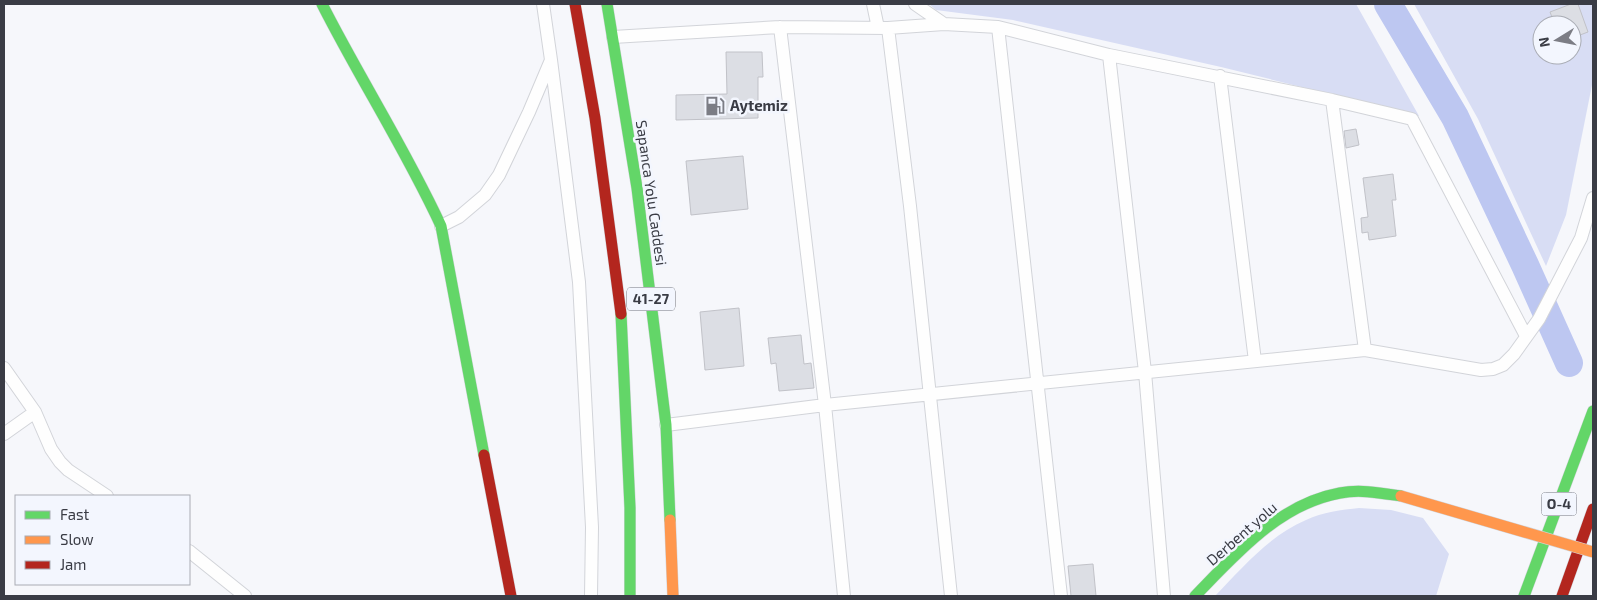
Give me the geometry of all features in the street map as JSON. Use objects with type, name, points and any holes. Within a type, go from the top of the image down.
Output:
[{"type":"main road","points":[[322,4],[429,200],[440,226],[511,596]]},
{"type":"main road","points":[[575,4],[595,118],[622,319],[631,525],[630,596]]},
{"type":"main road","name":"Sapanca Yolu Caddesi","points":[[607,4],[637,188],[666,425],[673,596]]},
{"type":"main road","name":"O-4","points":[[1524,596],[1593,411]]},
{"type":"main road","name":"Derbent yolu","points":[[1195,596],[1239,552],[1274,523],[1298,507],[1340,493],[1361,492],[1401,496],[1593,552]]},
{"type":"main road","name":"O-4","points":[[1562,596],[1593,509]]},
{"type":"street","points":[[543,4],[580,282],[592,527],[591,596]]},
{"type":"street","points":[[874,4],[883,28],[910,206],[951,596]]},
{"type":"street","points":[[915,4],[944,24]]},
{"type":"street","points":[[613,37],[780,27],[883,28],[944,24],[998,27],[1109,55],[1220,76],[1412,119],[1526,336]]},
{"type":"street","points":[[780,27],[825,405],[844,596]]},
{"type":"street","points":[[998,27],[1061,596]]},
{"type":"street","points":[[1109,55],[1145,372],[1164,596]]},
{"type":"street","points":[[440,226],[459,217],[471,208],[485,194],[499,175],[529,112],[550,60]]},
{"type":"street","points":[[1220,76],[1255,361]]},
{"type":"street","points":[[1332,100],[1365,350]]},
{"type":"street","points":[[666,425],[825,405],[1365,350],[1481,370],[1493,369],[1503,365],[1514,354],[1540,319],[1581,238],[1593,198]]},
{"type":"street","points":[[4,368],[35,412],[51,449],[60,462],[68,470],[106,495]]},
{"type":"street","points":[[4,434],[35,412]]},
{"type":"street","points":[[190,552],[245,596]]},
{"type":"shaded area","points":[[929,4],[1356,4],[1419,116],[1221,67],[1013,20],[936,10]]},
{"type":"shaded area","points":[[1414,4],[1593,4],[1593,80],[1566,215],[1546,266],[1478,119]]},
{"type":"shaded area","points":[[1359,508],[1391,510],[1423,518],[1449,554],[1436,596],[1215,596],[1257,553],[1293,526],[1319,515]]},
{"type":"building","points":[[1571,4],[1578,4],[1582,15],[1551,15],[1550,12]]},
{"type":"building","points":[[1582,15],[1588,32],[1582,34]]},
{"type":"building","points":[[726,52],[762,52],[763,77],[758,77],[758,118],[676,120],[676,95],[727,94]]},
{"type":"building","points":[[1356,129],[1359,145],[1346,148],[1344,131]]},
{"type":"building","points":[[743,156],[748,209],[691,215],[686,161]]},
{"type":"building","points":[[1393,174],[1396,200],[1392,200],[1396,236],[1369,240],[1368,232],[1362,233],[1361,218],[1368,217],[1363,178]]},
{"type":"building","points":[[739,308],[744,366],[705,370],[700,312]]},
{"type":"building","points":[[801,335],[804,364],[811,363],[814,388],[779,391],[776,363],[771,364],[768,338]]},
{"type":"building","points":[[1093,564],[1096,596],[1071,596],[1068,566]]},
{"type":"waterway","points":[[1388,4],[1455,117],[1569,363]]},
{"type":"traffic: fast","points":[[322,4],[413,170],[441,226],[484,455]]},
{"type":"traffic: fast","points":[[607,4],[637,188],[666,425],[670,520]]},
{"type":"traffic: fast","points":[[621,314],[630,508],[630,596]]},
{"type":"traffic: fast","points":[[1524,596],[1593,411]]},
{"type":"traffic: fast","points":[[1195,596],[1260,533],[1278,519],[1297,508],[1318,499],[1355,491],[1401,496]]},
{"type":"traffic: slow","points":[[1401,496],[1593,552]]},
{"type":"traffic: slow","points":[[670,520],[673,596]]},
{"type":"traffic: jam","points":[[575,4],[595,118],[621,314]]},
{"type":"traffic: jam","points":[[484,455],[511,596]]},
{"type":"traffic: jam","points":[[1562,596],[1593,509]]},
{"type":"place","name":"Aytemiz","points":[[715,106]]}]
